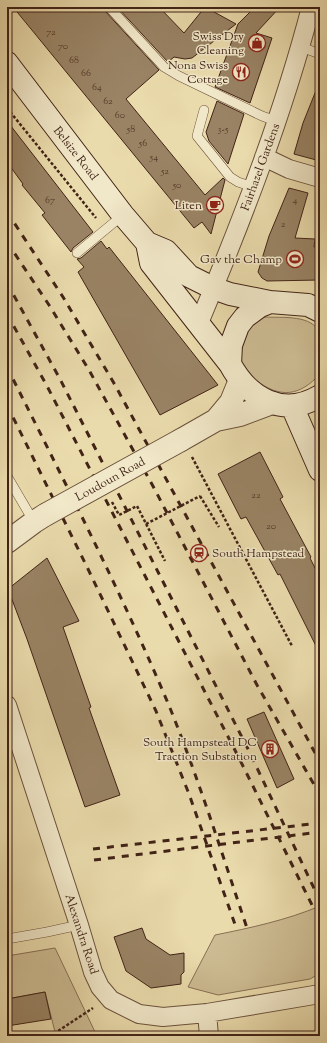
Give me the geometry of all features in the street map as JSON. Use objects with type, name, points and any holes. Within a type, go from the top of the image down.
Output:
[{"type":"main road","name":"Belsize Road","points":[[7,63],[123,215],[147,243],[152,263],[235,372],[255,394],[282,404]]},
{"type":"main road","name":"Belsize Road","points":[[147,243],[166,251],[189,276],[213,288],[244,297],[270,302],[316,307]]},
{"type":"main road","name":"Loudoun Road","points":[[216,420],[231,402],[235,372],[231,345],[238,326],[244,317],[251,311],[270,302]]},
{"type":"main road","name":"Loudoun Road","points":[[7,542],[40,518],[216,420],[282,404],[305,404],[318,398]]},
{"type":"main road","points":[[282,404],[320,470]]},
{"type":"street","name":"Fairhazel Gardens","points":[[199,323],[224,265],[264,157],[301,47],[311,7]]},
{"type":"street","points":[[264,157],[288,169],[320,178]]},
{"type":"street","name":"Alexandra Road","points":[[7,706],[93,972],[100,987],[111,1000],[139,1014],[163,1017],[207,1013],[320,994]]},
{"type":"street","points":[[207,1013],[209,1036]]},
{"type":"lane","points":[[109,7],[164,67],[179,76],[262,116],[276,121]]},
{"type":"lane","points":[[301,47],[320,54]]},
{"type":"lane","points":[[204,110],[197,136],[230,177],[238,182],[253,187]]},
{"type":"lane","points":[[77,253],[123,215]]},
{"type":"lane","points":[[7,476],[40,518]]},
{"type":"lane","points":[[7,939],[79,925]]},
{"type":"path","points":[[7,108],[106,230]]},
{"type":"path","points":[[181,439],[292,646]]},
{"type":"path","points":[[102,483],[119,515],[136,506],[165,560]]},
{"type":"path","points":[[146,524],[200,496],[219,527]]},
{"type":"path","points":[[39,1036],[55,1033],[91,1009]]},
{"type":"shaded area","points":[[265,317],[296,318],[304,320],[311,323],[320,334],[320,374],[305,387],[297,391],[282,392],[273,390],[256,380],[243,366],[241,356],[245,332],[254,321]]},
{"type":"shaded area","points":[[320,906],[320,973],[310,979],[218,995],[188,987],[215,935],[282,919]]},
{"type":"shaded area","points":[[55,948],[96,1034],[90,1036],[56,1036],[45,992],[7,999],[7,956]]},
{"type":"building","points":[[13,7],[103,7],[159,70],[126,99],[205,195],[223,178],[225,180],[211,234],[202,222],[194,228]]},
{"type":"building","points":[[117,7],[159,7],[184,33],[205,7],[236,24],[192,58],[185,59],[174,57],[168,62]]},
{"type":"building","points":[[255,7],[280,7],[256,33],[272,38],[250,103],[215,87],[238,24]]},
{"type":"building","points":[[319,83],[320,161],[294,154],[303,123]]},
{"type":"building","points":[[217,101],[244,114],[228,164],[209,141],[206,132]]},
{"type":"building","points":[[7,121],[93,232],[73,248],[71,252],[42,215],[45,213],[22,185],[23,184],[7,162]]},
{"type":"building","points":[[289,188],[308,193],[295,238],[315,239],[314,247],[320,247],[320,280],[267,281],[262,278],[258,272],[269,236]]},
{"type":"building","points":[[101,241],[107,249],[109,247],[218,385],[160,415],[78,272],[84,267],[77,259],[81,258]]},
{"type":"building","points":[[260,452],[283,497],[280,499],[311,557],[310,558],[320,578],[320,654],[280,574],[278,575],[246,517],[241,519],[218,474]]},
{"type":"building","points":[[47,558],[79,621],[63,627],[91,707],[89,708],[120,795],[85,807],[27,639],[8,589]]},
{"type":"building","name":"South Hampstead DC Traction Substation","points":[[264,712],[294,779],[277,788],[247,719]]},
{"type":"building","points":[[142,928],[146,939],[170,955],[184,953],[184,972],[181,975],[181,984],[151,988],[126,971],[114,937]]},
{"type":"building","points":[[45,992],[51,1019],[7,1026],[7,999]]},
{"type":"railway","points":[[7,212],[63,297],[115,385],[320,762]]},
{"type":"railway","points":[[7,242],[49,305],[89,370],[154,488],[257,685],[320,795]]},
{"type":"railway","points":[[7,283],[60,379],[249,751],[320,901]]},
{"type":"railway","points":[[7,314],[47,386],[238,756],[314,909]]},
{"type":"railway","points":[[7,367],[112,578],[170,708],[201,790],[247,928]]},
{"type":"railway","points":[[7,405],[156,711],[189,794],[237,930]]},
{"type":"railway","points":[[93,849],[320,823]]},
{"type":"railway","points":[[94,860],[320,832]]},
{"type":"place","name":"Swiss Dry Cleaning","points":[[257,43]]},
{"type":"place","name":"Nona Swiss Cottage","points":[[241,72]]},
{"type":"place","name":"Liten","points":[[215,205]]},
{"type":"place","name":"Gav the Champ","points":[[295,259]]},
{"type":"place","name":"South Hampstead","points":[[199,553]]},
{"type":"place","name":"South Hampstead DC Traction Substation","points":[[270,749]]}]
